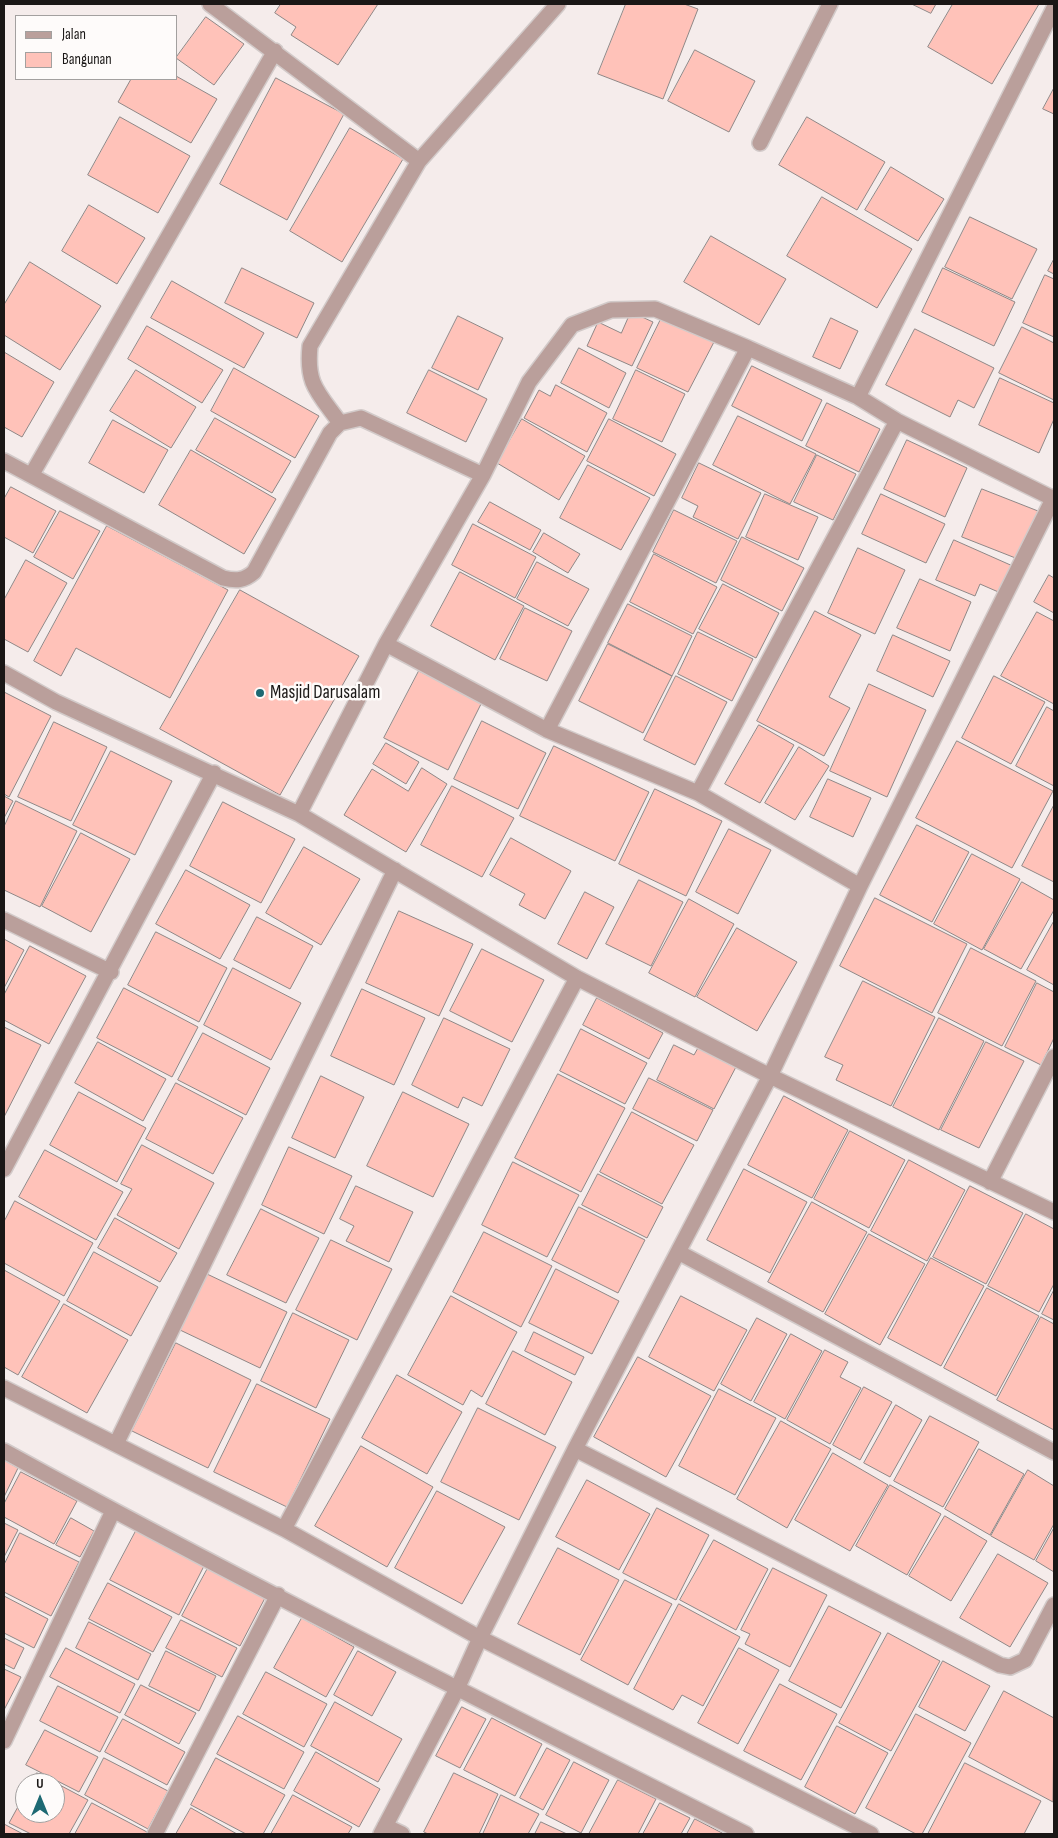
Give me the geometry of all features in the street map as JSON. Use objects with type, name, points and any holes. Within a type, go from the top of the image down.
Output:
[{"type":"street","points":[[210,4],[419,161]]},
{"type":"street","points":[[340,423],[312,384],[308,368],[310,346],[419,161],[558,4]]},
{"type":"street","points":[[760,143],[830,4]]},
{"type":"street","points":[[858,397],[1054,8]]},
{"type":"street","points":[[32,474],[275,51]]},
{"type":"street","points":[[299,814],[386,644],[483,475],[529,382],[572,325],[611,310],[655,309],[858,397],[897,421],[1054,498],[860,886],[770,1076],[575,1449],[480,1638],[457,1689],[383,1830],[402,1834]]},
{"type":"street","points":[[547,730],[748,348]]},
{"type":"street","points":[[4,461],[32,474],[223,578],[237,581],[247,578],[254,572],[330,433],[340,423],[361,418],[483,475]]},
{"type":"street","points":[[698,794],[897,421]]},
{"type":"street","points":[[386,644],[547,730],[698,794],[860,886]]},
{"type":"street","points":[[4,673],[56,702],[214,773],[299,814],[577,978],[770,1076],[1054,1212]]},
{"type":"street","points":[[4,1170],[9,1147],[111,972],[214,773]]},
{"type":"street","points":[[116,1444],[395,870]]},
{"type":"street","points":[[4,920],[111,972]]},
{"type":"street","points":[[284,1529],[577,978]]},
{"type":"street","points":[[990,1182],[1054,1057]]},
{"type":"street","points":[[678,1252],[1054,1452]]},
{"type":"street","points":[[4,1388],[284,1529],[480,1638],[870,1834]]},
{"type":"street","points":[[575,1449],[1000,1665],[1010,1667],[1025,1660],[1054,1605]]},
{"type":"street","points":[[4,1451],[113,1511],[457,1689],[746,1834]]},
{"type":"street","points":[[4,1741],[113,1511]]},
{"type":"street","points":[[154,1834],[278,1595]]},
{"type":"building","points":[[281,4],[378,4],[338,65],[291,35],[296,27],[275,13]]},
{"type":"building","points":[[626,4],[684,4],[698,9],[663,99],[598,74]]},
{"type":"building","points":[[912,4],[936,4],[931,13]]},
{"type":"building","points":[[953,4],[1039,4],[992,84],[928,47]]},
{"type":"building","points":[[206,17],[244,44],[214,85],[178,59],[178,55]]},
{"type":"building","points":[[695,50],[755,81],[729,132],[668,101]]},
{"type":"building","points":[[178,77],[217,99],[191,143],[118,102],[130,80],[178,80]]},
{"type":"building","points":[[276,78],[344,114],[287,220],[220,184]]},
{"type":"building","points":[[1054,88],[1054,114],[1043,109]]},
{"type":"building","points":[[120,117],[190,156],[158,213],[88,175]]},
{"type":"building","points":[[807,117],[885,162],[857,210],[779,165]]},
{"type":"building","points":[[350,128],[403,159],[342,262],[290,231]]},
{"type":"building","points":[[891,167],[944,199],[918,241],[865,210]]},
{"type":"building","points":[[822,197],[912,249],[877,308],[787,256]]},
{"type":"building","points":[[89,205],[145,238],[117,284],[62,251]]},
{"type":"building","points":[[970,217],[1037,249],[1012,299],[945,267]]},
{"type":"building","points":[[711,236],[786,279],[759,325],[684,282]]},
{"type":"building","points":[[1054,259],[1054,274],[1048,271]]},
{"type":"building","points":[[30,262],[101,306],[60,370],[4,335],[4,305]]},
{"type":"building","points":[[242,268],[314,303],[297,338],[225,303]]},
{"type":"building","points":[[943,268],[1015,302],[994,346],[922,312]]},
{"type":"building","points":[[1045,275],[1054,279],[1054,337],[1023,323]]},
{"type":"building","points":[[172,281],[264,333],[244,368],[151,318]]},
{"type":"building","points":[[631,312],[653,322],[632,366],[587,346],[598,322],[621,333]]},
{"type":"building","points":[[458,316],[503,338],[478,390],[432,368]]},
{"type":"building","points":[[662,317],[714,342],[688,392],[637,368]]},
{"type":"building","points":[[831,318],[858,331],[840,369],[813,357]]},
{"type":"building","points":[[147,326],[223,370],[202,403],[128,359]]},
{"type":"building","points":[[1022,327],[1054,343],[1054,400],[999,373]]},
{"type":"building","points":[[915,329],[994,368],[974,408],[958,400],[950,417],[886,385]]},
{"type":"building","points":[[579,348],[626,373],[609,408],[561,383]]},
{"type":"building","points":[[4,352],[54,382],[22,437],[4,427]]},
{"type":"building","points":[[752,366],[822,400],[802,441],[732,406]]},
{"type":"building","points":[[234,368],[319,416],[295,458],[211,411]]},
{"type":"building","points":[[136,370],[196,407],[171,448],[110,411]]},
{"type":"building","points":[[429,370],[487,399],[466,442],[407,413]]},
{"type":"building","points":[[636,370],[685,394],[662,442],[613,419]]},
{"type":"building","points":[[1000,378],[1054,403],[1054,419],[1039,453],[979,425]]},
{"type":"building","points":[[556,385],[607,413],[587,452],[524,418],[539,390],[550,396]]},
{"type":"building","points":[[827,403],[880,429],[859,472],[806,446]]},
{"type":"building","points":[[738,416],[816,454],[790,504],[713,465]]},
{"type":"building","points":[[215,418],[291,461],[272,493],[196,450]]},
{"type":"building","points":[[522,419],[585,456],[559,500],[497,463]]},
{"type":"building","points":[[609,419],[676,454],[654,496],[587,461]]},
{"type":"building","points":[[113,420],[168,450],[144,493],[89,463]]},
{"type":"building","points":[[907,440],[967,468],[945,517],[884,489]]},
{"type":"building","points":[[191,450],[276,499],[244,554],[159,505]]},
{"type":"building","points":[[817,455],[856,474],[833,520],[794,502]]},
{"type":"building","points":[[699,463],[761,493],[738,539],[693,517],[698,506],[682,498]]},
{"type":"building","points":[[588,465],[650,498],[621,550],[560,518]]},
{"type":"building","points":[[11,487],[56,511],[33,553],[4,537],[4,499]]},
{"type":"building","points":[[982,489],[1038,511],[1018,559],[962,537]]},
{"type":"building","points":[[765,494],[818,517],[798,560],[746,537]]},
{"type":"building","points":[[881,494],[945,524],[926,563],[862,534]]},
{"type":"building","points":[[490,502],[541,530],[530,550],[478,522]]},
{"type":"building","points":[[674,510],[737,541],[716,583],[653,552]]},
{"type":"building","points":[[60,511],[100,531],[73,579],[34,557]]},
{"type":"building","points":[[473,524],[536,557],[515,598],[452,565]]},
{"type":"building","points":[[107,526],[228,590],[170,698],[76,648],[61,676],[34,661]]},
{"type":"building","points":[[544,533],[580,554],[568,573],[533,552]]},
{"type":"building","points":[[742,537],[804,568],[782,611],[721,580]]},
{"type":"building","points":[[954,540],[1015,567],[1003,594],[980,584],[975,596],[936,580]]},
{"type":"building","points":[[858,548],[905,570],[875,634],[828,613]]},
{"type":"building","points":[[654,554],[717,587],[693,634],[630,602]]},
{"type":"building","points":[[26,560],[67,583],[28,652],[4,639],[4,600]]},
{"type":"building","points":[[537,562],[589,589],[568,626],[517,599]]},
{"type":"building","points":[[460,572],[524,606],[495,660],[431,626]]},
{"type":"building","points":[[1049,575],[1054,578],[1054,613],[1034,602]]},
{"type":"building","points":[[920,579],[971,602],[950,651],[897,628]]},
{"type":"building","points":[[723,584],[779,613],[756,658],[699,629]]},
{"type":"building","name":"Masjid Darusalam","points":[[240,590],[359,656],[280,795],[160,729]]},
{"type":"building","points":[[628,604],[692,636],[672,676],[608,643]]},
{"type":"building","points":[[525,608],[572,631],[547,681],[500,659]]},
{"type":"building","points":[[815,611],[861,635],[829,697],[850,708],[824,756],[757,721]]},
{"type":"building","points":[[1037,612],[1054,621],[1054,704],[1001,676]]},
{"type":"building","points":[[698,632],[753,659],[732,701],[678,674]]},
{"type":"building","points":[[893,635],[950,661],[933,697],[877,671]]},
{"type":"building","points":[[608,644],[672,676],[643,733],[579,701]]},
{"type":"building","points":[[419,671],[482,702],[448,770],[384,738]]},
{"type":"building","points":[[676,676],[727,702],[695,765],[644,740]]},
{"type":"building","points":[[994,676],[1045,702],[1011,764],[962,738]]},
{"type":"building","points":[[869,684],[926,710],[887,797],[830,771]]},
{"type":"building","points":[[4,692],[51,716],[9,797],[4,794]]},
{"type":"building","points":[[1047,707],[1054,711],[1054,786],[1016,766]]},
{"type":"building","points":[[482,721],[546,753],[518,809],[454,779]]},
{"type":"building","points":[[54,722],[107,747],[71,821],[18,797]]},
{"type":"building","points":[[759,725],[794,745],[760,803],[725,784]]},
{"type":"building","points":[[957,741],[1053,791],[1012,868],[916,818]]},
{"type":"building","points":[[386,743],[419,762],[406,784],[373,764]]},
{"type":"building","points":[[554,746],[649,792],[615,861],[520,816]]},
{"type":"building","points":[[799,747],[829,766],[795,820],[765,803]]},
{"type":"building","points":[[111,751],[172,781],[135,855],[73,825]]},
{"type":"building","points":[[422,768],[447,784],[406,852],[344,815],[372,769],[408,791]]},
{"type":"building","points":[[828,779],[871,798],[853,837],[810,817]]},
{"type":"building","points":[[452,786],[514,818],[482,877],[421,845]]},
{"type":"building","points":[[655,789],[722,821],[686,896],[619,864]]},
{"type":"building","points":[[4,796],[13,801],[4,818]]},
{"type":"building","points":[[16,801],[77,831],[40,907],[4,890],[4,827]]},
{"type":"building","points":[[223,802],[295,839],[261,903],[190,866]]},
{"type":"building","points":[[1054,805],[1054,882],[1022,866]]},
{"type":"building","points":[[917,825],[969,852],[932,922],[880,895]]},
{"type":"building","points":[[729,829],[771,850],[738,914],[696,892]]},
{"type":"building","points":[[81,833],[130,859],[91,932],[42,906]]},
{"type":"building","points":[[511,838],[571,871],[545,919],[519,905],[525,894],[490,875]]},
{"type":"building","points":[[304,847],[360,879],[321,945],[266,913]]},
{"type":"building","points":[[972,854],[1020,879],[982,950],[934,924]]},
{"type":"building","points":[[186,870],[250,905],[220,959],[156,924]]},
{"type":"building","points":[[639,880],[683,902],[651,966],[606,944]]},
{"type":"building","points":[[1022,882],[1054,900],[1054,910],[1021,969],[984,949]]},
{"type":"building","points":[[585,892],[614,907],[587,959],[558,944]]},
{"type":"building","points":[[875,898],[967,944],[932,1013],[840,966]]},
{"type":"building","points":[[689,899],[734,924],[695,997],[649,973]]},
{"type":"building","points":[[399,911],[473,944],[439,1016],[366,983]]},
{"type":"building","points":[[257,917],[313,946],[290,989],[234,960]]},
{"type":"building","points":[[1054,921],[1054,985],[1027,970]]},
{"type":"building","points":[[737,928],[797,962],[757,1031],[697,997]]},
{"type":"building","points":[[156,932],[227,968],[199,1022],[128,985]]},
{"type":"building","points":[[4,939],[24,950],[4,988]]},
{"type":"building","points":[[30,946],[86,976],[49,1044],[4,1020],[4,995]]},
{"type":"building","points":[[971,948],[1036,981],[1002,1046],[938,1013]]},
{"type":"building","points":[[482,949],[544,980],[512,1042],[450,1011]]},
{"type":"building","points":[[233,968],[301,1003],[271,1060],[204,1025]]},
{"type":"building","points":[[863,981],[935,1017],[891,1106],[836,1080],[843,1065],[825,1057]]},
{"type":"building","points":[[1037,983],[1054,992],[1054,1038],[1041,1065],[1005,1047]]},
{"type":"building","points":[[124,988],[198,1027],[172,1077],[97,1038]]},
{"type":"building","points":[[362,989],[425,1018],[394,1085],[331,1056]]},
{"type":"building","points":[[597,998],[663,1033],[649,1059],[583,1025]]},
{"type":"building","points":[[444,1018],[510,1049],[482,1106],[463,1097],[458,1108],[412,1085]]},
{"type":"building","points":[[939,1018],[984,1041],[939,1130],[893,1107]]},
{"type":"building","points":[[4,1027],[41,1045],[4,1117]]},
{"type":"building","points":[[581,1029],[647,1063],[625,1104],[560,1071]]},
{"type":"building","points":[[203,1033],[270,1068],[246,1115],[178,1080]]},
{"type":"building","points":[[98,1042],[166,1079],[143,1121],[75,1083]]},
{"type":"building","points":[[986,1042],[1024,1061],[979,1148],[941,1130]]},
{"type":"building","points":[[674,1045],[694,1055],[699,1046],[737,1065],[714,1109],[657,1080]]},
{"type":"building","points":[[558,1074],[625,1108],[581,1192],[515,1158]]},
{"type":"building","points":[[321,1076],[364,1097],[335,1158],[292,1138]]},
{"type":"building","points":[[649,1078],[713,1110],[697,1141],[633,1109]]},
{"type":"building","points":[[176,1083],[243,1118],[213,1174],[146,1139]]},
{"type":"building","points":[[79,1092],[146,1128],[117,1182],[50,1145]]},
{"type":"building","points":[[403,1092],[469,1124],[433,1197],[367,1166]]},
{"type":"building","points":[[784,1096],[848,1130],[812,1198],[748,1165]]},
{"type":"building","points":[[632,1112],[694,1145],[662,1204],[600,1172]]},
{"type":"building","points":[[850,1131],[905,1160],[869,1228],[814,1199]]},
{"type":"building","points":[[142,1145],[214,1183],[179,1249],[117,1215],[132,1189],[121,1184]]},
{"type":"building","points":[[289,1147],[352,1176],[324,1234],[262,1205]]},
{"type":"building","points":[[45,1150],[123,1192],[96,1240],[19,1197]]},
{"type":"building","points":[[909,1160],[965,1190],[927,1261],[871,1231]]},
{"type":"building","points":[[513,1162],[579,1195],[547,1257],[482,1225]]},
{"type":"building","points":[[744,1169],[807,1202],[770,1273],[707,1240]]},
{"type":"building","points":[[598,1174],[663,1207],[647,1238],[582,1205]]},
{"type":"building","points":[[356,1186],[413,1212],[389,1262],[346,1241],[354,1226],[340,1219]]},
{"type":"building","points":[[970,1186],[1023,1213],[986,1284],[933,1257]]},
{"type":"building","points":[[15,1201],[93,1243],[64,1296],[4,1263],[4,1222]]},
{"type":"building","points":[[812,1202],[867,1232],[823,1312],[768,1282]]},
{"type":"building","points":[[579,1207],[645,1240],[618,1293],[552,1260]]},
{"type":"building","points":[[261,1209],[319,1238],[286,1303],[227,1275]]},
{"type":"building","points":[[1026,1214],[1054,1229],[1054,1284],[1039,1312],[988,1286]]},
{"type":"building","points":[[115,1218],[177,1253],[160,1282],[98,1248]]},
{"type":"building","points":[[484,1232],[552,1266],[521,1327],[453,1292]]},
{"type":"building","points":[[869,1234],[925,1264],[880,1345],[825,1314]]},
{"type":"building","points":[[331,1240],[392,1269],[357,1340],[296,1310]]},
{"type":"building","points":[[94,1252],[158,1287],[131,1336],[67,1301]]},
{"type":"building","points":[[931,1258],[984,1286],[941,1366],[888,1338]]},
{"type":"building","points":[[556,1269],[619,1301],[592,1354],[529,1323]]},
{"type":"building","points":[[4,1270],[60,1301],[18,1375],[4,1367]]},
{"type":"building","points":[[207,1274],[287,1312],[260,1368],[180,1330]]},
{"type":"building","points":[[987,1288],[1039,1316],[996,1396],[944,1368]]},
{"type":"building","points":[[1054,1290],[1054,1320],[1042,1314]]},
{"type":"building","points":[[451,1296],[517,1332],[482,1397],[471,1390],[463,1405],[408,1375]]},
{"type":"building","points":[[681,1296],[747,1330],[714,1391],[649,1357]]},
{"type":"building","points":[[64,1304],[128,1340],[87,1413],[22,1377]]},
{"type":"building","points":[[293,1313],[349,1340],[316,1408],[261,1381]]},
{"type":"building","points":[[1041,1317],[1054,1324],[1054,1430],[997,1400]]},
{"type":"building","points":[[757,1318],[787,1334],[751,1401],[721,1384]]},
{"type":"building","points":[[534,1332],[584,1357],[575,1375],[525,1351]]},
{"type":"building","points":[[791,1334],[822,1351],[785,1419],[754,1402]]},
{"type":"building","points":[[176,1343],[251,1380],[208,1468],[132,1431]]},
{"type":"building","points":[[825,1350],[848,1362],[840,1377],[861,1388],[830,1444],[787,1420]]},
{"type":"building","points":[[513,1351],[572,1382],[545,1435],[486,1404]]},
{"type":"building","points":[[638,1357],[711,1396],[666,1477],[594,1437]]},
{"type":"building","points":[[397,1375],[462,1412],[427,1474],[362,1438]]},
{"type":"building","points":[[257,1384],[330,1419],[287,1507],[214,1472]]},
{"type":"building","points":[[864,1387],[892,1402],[860,1460],[833,1445]]},
{"type":"building","points":[[719,1389],[776,1418],[735,1495],[679,1466]]},
{"type":"building","points":[[896,1405],[922,1420],[890,1477],[864,1463]]},
{"type":"building","points":[[478,1408],[556,1447],[519,1520],[441,1482]]},
{"type":"building","points":[[930,1416],[979,1442],[943,1507],[894,1481]]},
{"type":"building","points":[[781,1421],[831,1449],[787,1528],[737,1499]]},
{"type":"building","points":[[361,1446],[433,1487],[387,1567],[315,1526]]},
{"type":"building","points":[[979,1449],[1024,1474],[990,1535],[945,1509]]},
{"type":"building","points":[[833,1453],[888,1485],[850,1551],[795,1520]]},
{"type":"building","points":[[4,1460],[18,1468],[4,1497]]},
{"type":"building","points":[[1028,1470],[1054,1486],[1054,1524],[1034,1560],[991,1536]]},
{"type":"building","points":[[21,1472],[77,1501],[54,1544],[4,1517],[4,1504]]},
{"type":"building","points":[[587,1480],[650,1514],[619,1570],[556,1537]]},
{"type":"building","points":[[890,1485],[941,1514],[907,1575],[856,1546]]},
{"type":"building","points":[[437,1491],[505,1527],[462,1604],[395,1568]]},
{"type":"building","points":[[657,1508],[709,1535],[676,1600],[623,1573]]},
{"type":"building","points":[[945,1516],[987,1541],[951,1601],[909,1576]]},
{"type":"building","points":[[71,1518],[94,1531],[80,1557],[56,1545]]},
{"type":"building","points":[[4,1523],[18,1530],[4,1557]]},
{"type":"building","points":[[1054,1528],[1054,1572],[1036,1561]]},
{"type":"building","points":[[136,1531],[204,1566],[179,1615],[110,1580]]},
{"type":"building","points":[[20,1533],[79,1562],[51,1616],[4,1592],[4,1565]]},
{"type":"building","points":[[714,1540],[768,1569],[736,1630],[680,1600]]},
{"type":"building","points":[[558,1548],[619,1580],[580,1655],[518,1624]]},
{"type":"building","points":[[998,1554],[1048,1583],[1010,1647],[960,1618]]},
{"type":"building","points":[[208,1568],[265,1598],[240,1646],[182,1616]]},
{"type":"building","points":[[773,1568],[827,1595],[790,1667],[745,1644],[750,1634],[741,1630]]},
{"type":"building","points":[[625,1580],[672,1604],[628,1685],[581,1660]]},
{"type":"building","points":[[108,1583],[172,1617],[153,1652],[89,1619]]},
{"type":"building","points":[[4,1596],[48,1619],[34,1648],[4,1633]]},
{"type":"building","points":[[679,1604],[740,1637],[703,1706],[682,1695],[673,1710],[634,1689]]},
{"type":"building","points":[[829,1606],[881,1633],[841,1708],[789,1681]]},
{"type":"building","points":[[302,1618],[354,1647],[326,1697],[274,1668]]},
{"type":"building","points":[[181,1620],[237,1648],[222,1677],[166,1648]]},
{"type":"building","points":[[89,1622],[151,1654],[138,1680],[76,1648]]},
{"type":"building","points":[[888,1633],[940,1661],[891,1751],[839,1723]]},
{"type":"building","points":[[4,1638],[24,1648],[14,1669],[4,1664]]},
{"type":"building","points":[[66,1648],[135,1684],[120,1713],[50,1677]]},
{"type":"building","points":[[739,1648],[779,1670],[738,1744],[698,1723]]},
{"type":"building","points":[[166,1651],[216,1676],[199,1711],[149,1686]]},
{"type":"building","points":[[358,1651],[396,1672],[372,1716],[334,1695]]},
{"type":"building","points":[[943,1661],[990,1686],[965,1731],[919,1707]]},
{"type":"building","points":[[4,1669],[21,1677],[4,1710]]},
{"type":"building","points":[[266,1672],[327,1704],[304,1747],[243,1714]]},
{"type":"building","points":[[780,1684],[837,1714],[801,1780],[744,1751]]},
{"type":"building","points":[[141,1685],[196,1713],[179,1744],[125,1715]]},
{"type":"building","points":[[58,1686],[118,1717],[100,1752],[40,1721]]},
{"type":"building","points":[[1004,1691],[1054,1718],[1053,1802],[969,1757]]},
{"type":"building","points":[[335,1702],[402,1739],[378,1782],[311,1746]]},
{"type":"building","points":[[462,1707],[486,1719],[460,1768],[436,1756]]},
{"type":"building","points":[[916,1714],[971,1743],[922,1834],[916,1834],[866,1808]]},
{"type":"building","points":[[238,1716],[304,1752],[284,1789],[217,1754]]},
{"type":"building","points":[[492,1718],[542,1744],[515,1796],[464,1770]]},
{"type":"building","points":[[123,1719],[185,1752],[167,1785],[105,1752]]},
{"type":"building","points":[[837,1726],[888,1753],[855,1814],[805,1787]]},
{"type":"building","points":[[45,1730],[98,1757],[79,1792],[65,1785],[65,1773],[42,1773],[26,1765]]},
{"type":"building","points":[[547,1748],[570,1760],[543,1810],[520,1798]]},
{"type":"building","points":[[316,1752],[380,1789],[359,1827],[294,1791]]},
{"type":"building","points":[[104,1758],[168,1791],[148,1829],[85,1795]]},
{"type":"building","points":[[216,1758],[285,1795],[263,1834],[246,1834],[191,1805]]},
{"type":"building","points":[[574,1762],[609,1780],[581,1833],[546,1815]]},
{"type":"building","points":[[965,1763],[1041,1801],[1024,1834],[928,1834]]},
{"type":"building","points":[[454,1773],[498,1794],[479,1834],[428,1834],[424,1832]]},
{"type":"building","points":[[618,1780],[656,1799],[638,1834],[589,1834]]},
{"type":"building","points":[[65,1788],[88,1800],[69,1834],[31,1834],[9,1823],[15,1812],[15,1823],[65,1823]]},
{"type":"building","points":[[293,1795],[352,1827],[348,1834],[271,1834]]},
{"type":"building","points":[[501,1795],[539,1814],[528,1834],[483,1834]]},
{"type":"building","points":[[92,1803],[147,1832],[146,1834],[75,1834]]},
{"type":"building","points":[[660,1803],[690,1818],[681,1834],[643,1834]]},
{"type":"building","points":[[191,1808],[237,1834],[176,1834]]},
{"type":"building","points":[[695,1819],[724,1834],[687,1834]]},
{"type":"building","points":[[541,1822],[567,1834],[535,1834]]},
{"type":"building","points":[[4,1824],[23,1834],[4,1834]]},
{"type":"place","name":"Masjid Darusalam","points":[[260,693]]}]
